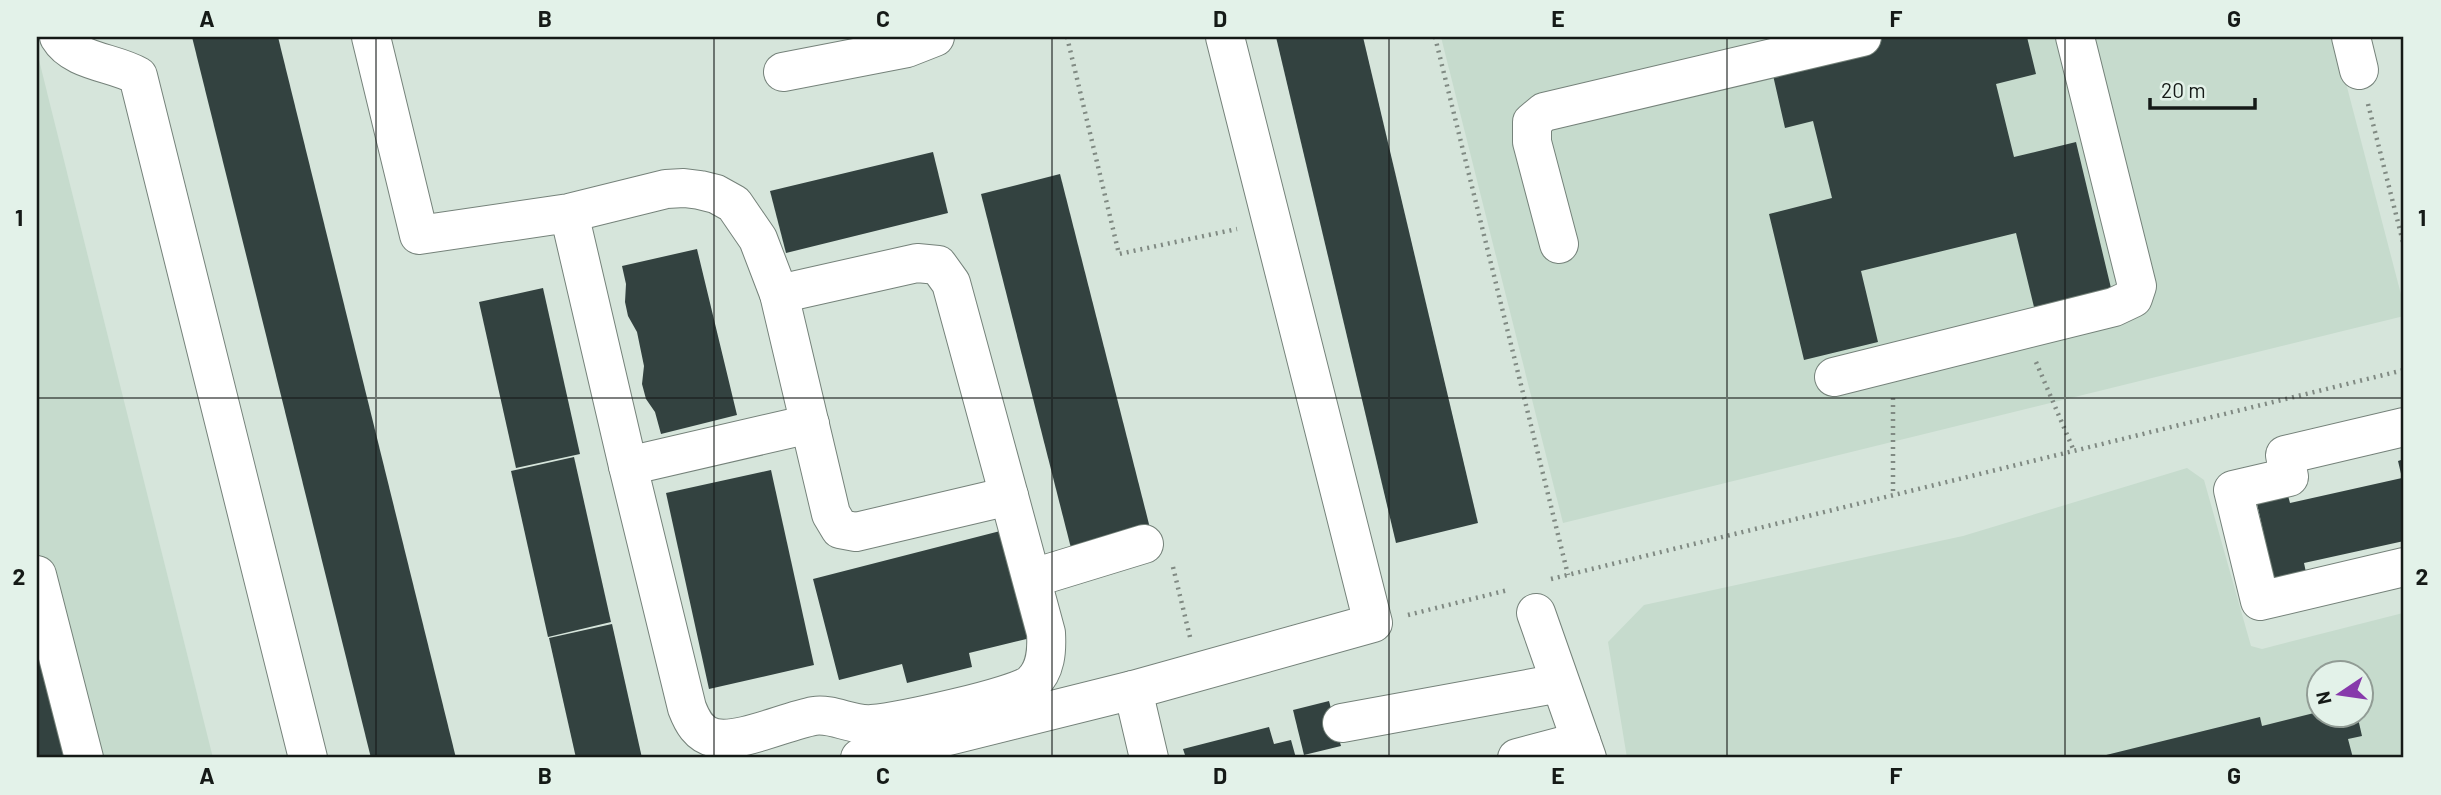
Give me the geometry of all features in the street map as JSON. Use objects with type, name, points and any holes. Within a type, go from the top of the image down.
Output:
[{"type":"lane","points":[[59,37],[64,44],[81,55],[138,76],[308,758]]},
{"type":"lane","points":[[371,37],[419,236],[569,212],[666,189],[684,188],[716,194],[734,204],[758,239],[779,295],[831,514],[840,529],[856,532],[1009,496]]},
{"type":"lane","points":[[783,72],[907,48],[934,37]]},
{"type":"lane","points":[[860,758],[1133,690],[1373,623],[1225,37]]},
{"type":"lane","points":[[1559,244],[1532,142],[1532,122],[1544,112],[1862,37]]},
{"type":"lane","points":[[1834,377],[2114,307],[2133,298],[2137,286],[2075,37]]},
{"type":"lane","points":[[569,212],[628,466],[687,708],[693,723],[703,733],[729,738],[815,716],[872,724],[940,712],[1031,684],[1041,670],[1047,649],[1046,633],[951,283],[938,265],[917,263],[779,295]]},
{"type":"lane","points":[[628,466],[810,424]]},
{"type":"lane","points":[[2404,427],[2285,455],[2289,477],[2233,490],[2260,601],[2404,567]]},
{"type":"lane","points":[[1033,578],[1144,544]]},
{"type":"lane","points":[[37,575],[84,758]]},
{"type":"lane","points":[[1517,758],[1584,750],[1531,594]]},
{"type":"lane","points":[[1342,723],[1560,683]]},
{"type":"lane","points":[[1133,690],[1150,758]]},
{"type":"path","points":[[1067,37],[1119,254],[1272,221]]},
{"type":"path","points":[[1435,37],[1568,575]]},
{"type":"path","points":[[2355,53],[2404,246]]},
{"type":"path","points":[[2022,330],[2074,451]]},
{"type":"path","points":[[1893,362],[1894,495]]},
{"type":"path","points":[[1373,623],[1531,594],[1568,575],[2404,370]]},
{"type":"path","points":[[1144,544],[1167,543],[1187,622]]},
{"type":"shaded area","points":[[1441,37],[2334,37],[2404,306],[2404,316],[1563,523]]},
{"type":"shaded area","points":[[37,52],[213,758],[37,758]]},
{"type":"shaded area","points":[[2187,468],[2204,480],[2251,646],[2262,649],[2403,613],[2404,758],[1627,758],[1608,642],[1644,605],[1963,536]]},
{"type":"building","points":[[192,37],[278,37],[456,758],[371,758]]},
{"type":"building","points":[[1276,37],[1363,37],[1478,523],[1396,543]]},
{"type":"building","points":[[1876,37],[2027,37],[2036,74],[1996,84],[2014,157],[2076,142],[2111,288],[2034,307],[2016,233],[1861,271],[1878,342],[1804,360],[1769,214],[1832,198],[1813,121],[1785,128],[1770,62]]},
{"type":"building","points":[[933,152],[948,213],[786,253],[770,191]]},
{"type":"building","points":[[1060,174],[1151,532],[1072,552],[981,194]]},
{"type":"building","points":[[697,249],[737,415],[661,434],[655,412],[646,399],[642,384],[644,366],[637,332],[628,316],[622,266]]},
{"type":"building","points":[[543,288],[580,454],[516,468],[479,302]]},
{"type":"building","points":[[574,457],[611,622],[548,637],[511,471]]},
{"type":"building","points":[[2404,459],[2404,541],[2304,563],[2308,582],[2276,589],[2255,495],[2286,488],[2290,503],[2402,478],[2398,461]]},
{"type":"building","points":[[771,470],[814,665],[709,689],[666,493]]},
{"type":"building","points":[[1008,529],[1035,637],[969,653],[972,667],[907,683],[902,664],[839,680],[813,579]]},
{"type":"building","points":[[612,624],[642,758],[576,758],[549,638]]},
{"type":"building","points":[[37,650],[65,758],[37,758]]},
{"type":"building","points":[[1329,701],[1341,746],[1304,755],[1293,710]]},
{"type":"building","points":[[2304,716],[2304,728],[2360,728],[2362,736],[2348,739],[2353,758],[2094,758],[2260,717],[2262,726]]},
{"type":"building","points":[[1269,727],[1274,744],[1291,740],[1296,758],[1186,758],[1183,749]]}]
